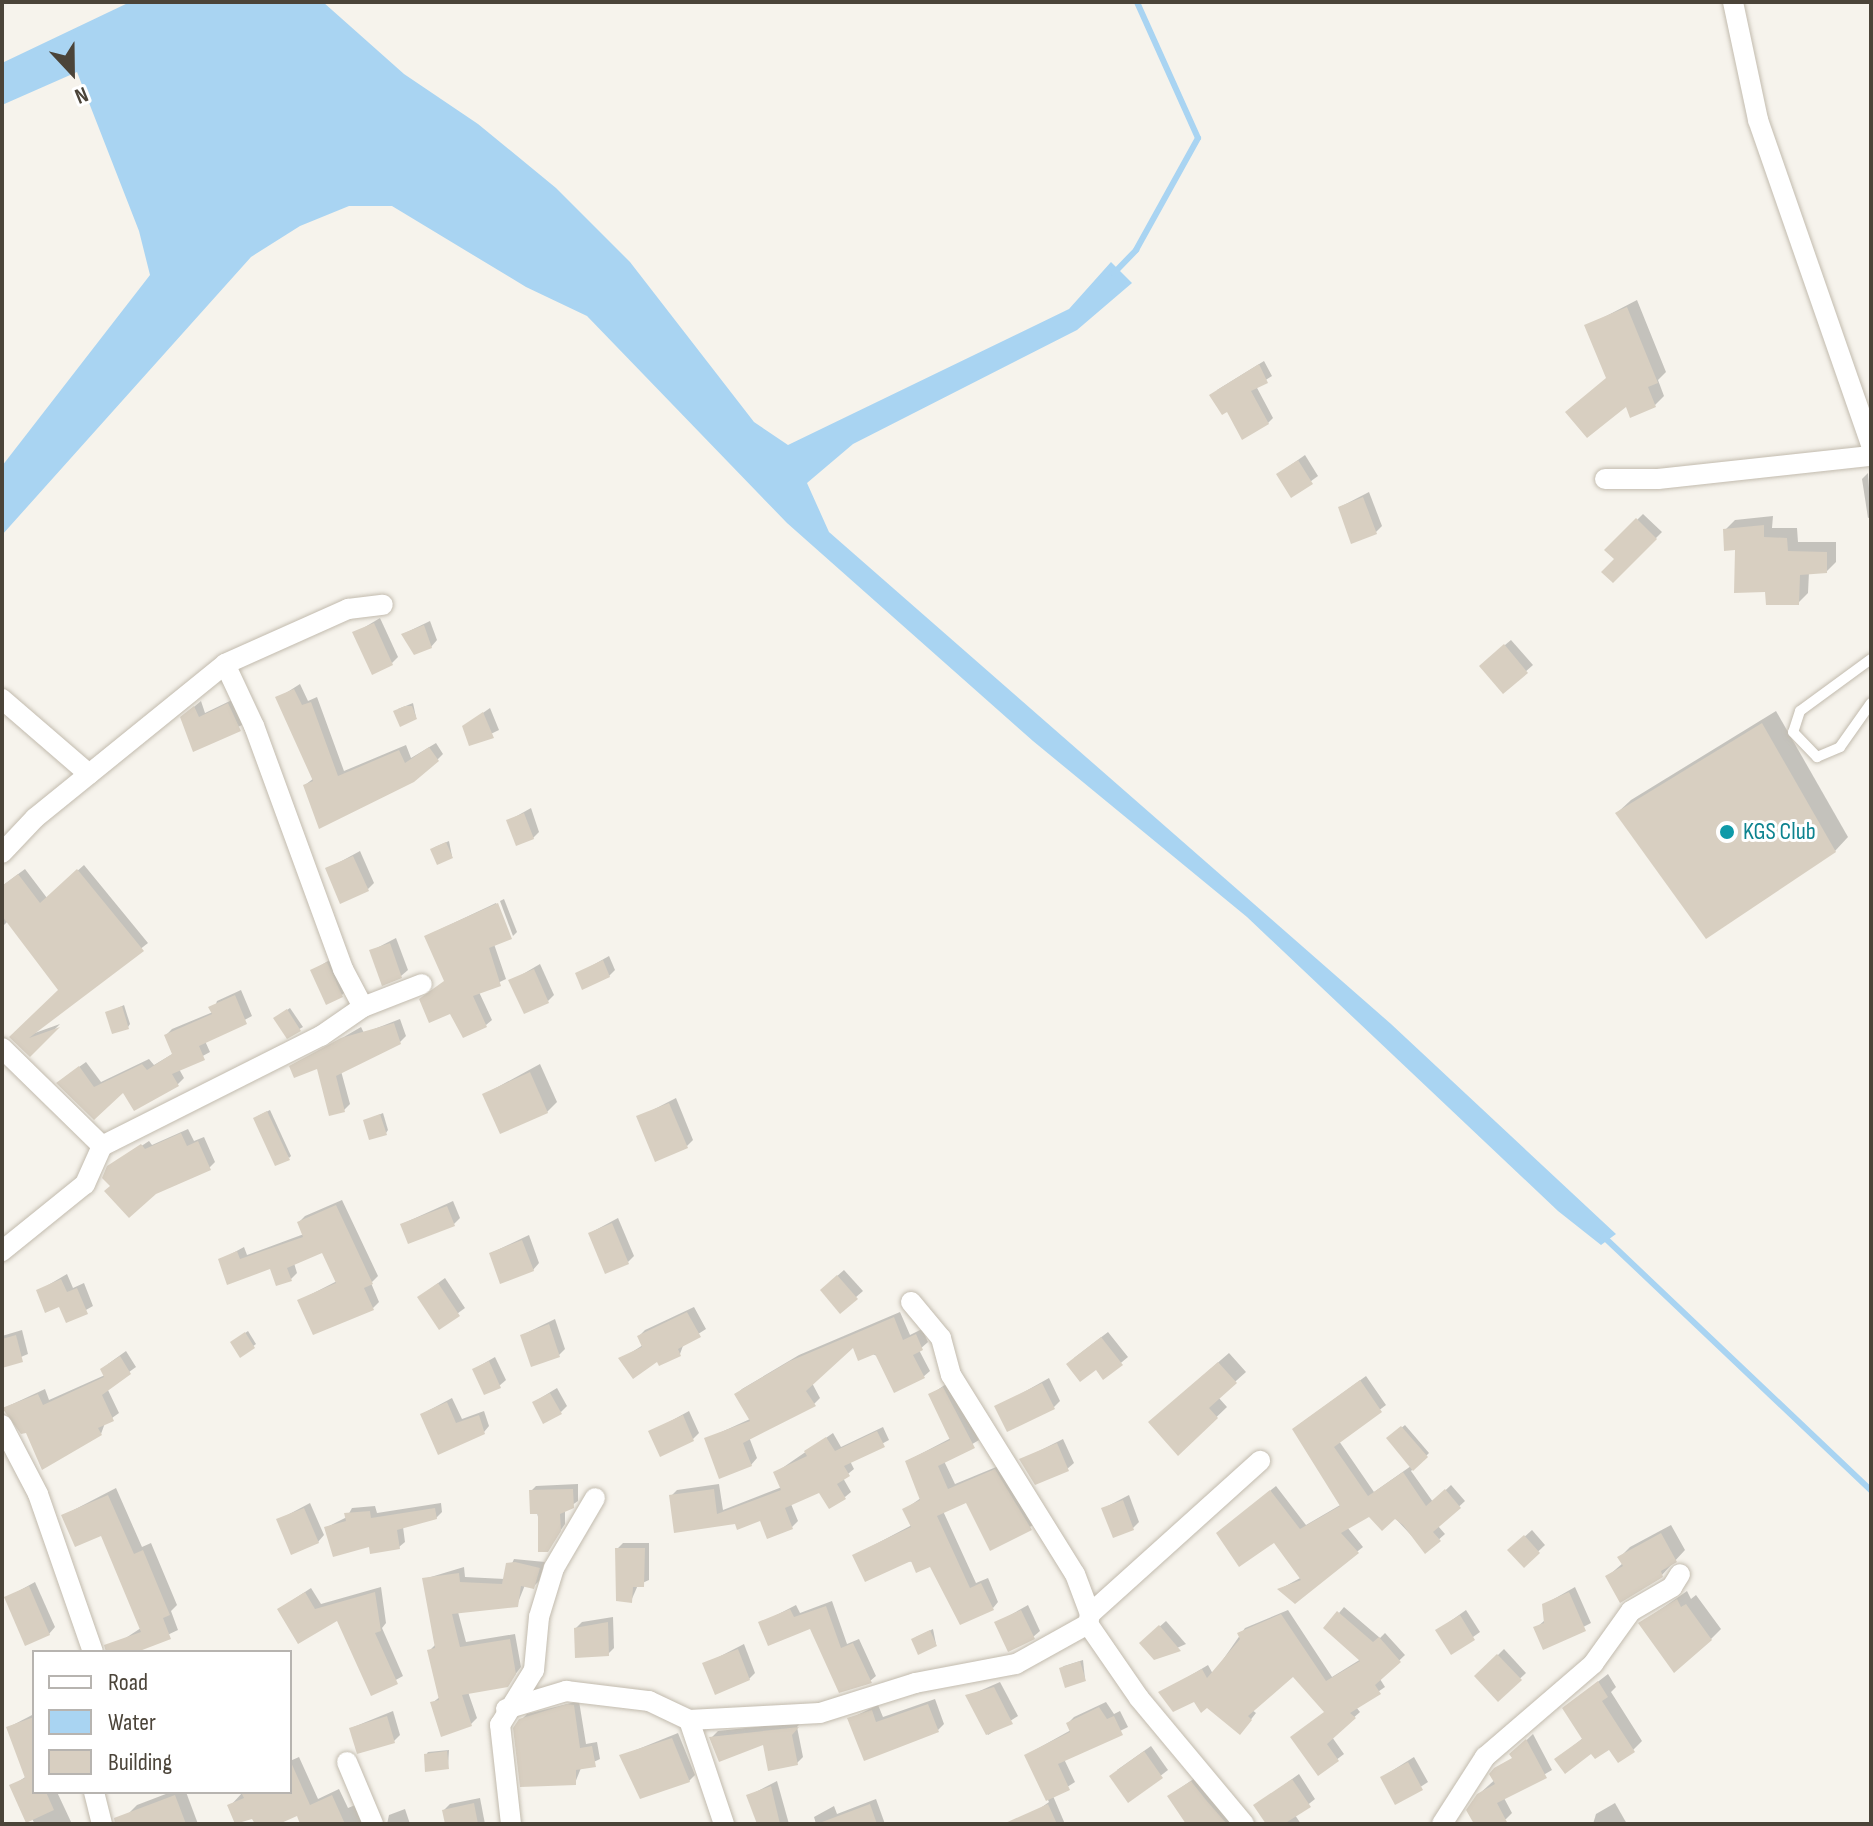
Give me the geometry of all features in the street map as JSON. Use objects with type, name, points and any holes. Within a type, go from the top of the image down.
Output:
[{"type":"street","points":[[1733,2],[1758,120],[1871,444]]},
{"type":"street","points":[[1605,479],[1658,479],[1871,456]]},
{"type":"street","points":[[2,853],[35,818],[225,664],[348,609],[383,605]]},
{"type":"street","points":[[225,664],[254,726],[343,969],[363,1007]]},
{"type":"street","points":[[2,699],[89,774]]},
{"type":"street","points":[[2,1251],[85,1184],[102,1146],[321,1036],[363,1007],[422,984]]},
{"type":"street","points":[[2,1048],[102,1146]]},
{"type":"street","points":[[911,1302],[941,1338],[951,1375],[1075,1574],[1089,1619],[1139,1698],[1244,1824]]},
{"type":"street","points":[[2,1425],[38,1494],[92,1650]]},
{"type":"street","points":[[506,1709],[566,1691],[649,1701],[689,1720],[820,1713],[915,1683],[1016,1664],[1089,1619],[1260,1461]]},
{"type":"street","points":[[511,1824],[500,1725],[506,1709],[534,1670],[539,1617],[554,1568],[595,1498]]},
{"type":"street","points":[[1442,1824],[1485,1757],[1593,1664],[1631,1611],[1672,1587],[1680,1574]]},
{"type":"street","points":[[689,1720],[724,1824]]},
{"type":"street","points":[[347,1762],[373,1824]]},
{"type":"street","points":[[94,1794],[102,1824]]},
{"type":"lane","points":[[1871,659],[1800,711],[1793,732],[1817,757],[1840,747],[1871,703]]},
{"type":"water","points":[[130,2],[323,2],[404,74],[478,124],[556,188],[630,262],[754,422],[788,445],[1069,309],[1111,262],[1132,283],[1077,330],[853,444],[807,483],[829,532],[1391,1024],[1616,1234],[1601,1245],[1558,1211],[1247,917],[1033,741],[787,523],[587,316],[526,287],[392,206],[349,206],[300,226],[251,257],[2,535],[2,466],[150,275],[139,231],[77,72],[2,105],[2,63]]},
{"type":"building","points":[[1627,307],[1658,383],[1648,387],[1656,407],[1630,418],[1626,407],[1587,438],[1565,412],[1606,378],[1584,325]]},
{"type":"building","points":[[1259,364],[1268,383],[1251,391],[1269,424],[1242,440],[1227,412],[1222,415],[1209,395]]},
{"type":"building","points":[[1298,460],[1313,484],[1291,498],[1276,474]]},
{"type":"building","points":[[1363,497],[1377,534],[1351,544],[1338,507]]},
{"type":"building","points":[[1636,518],[1657,539],[1613,583],[1601,572],[1614,559],[1604,550]]},
{"type":"building","points":[[1764,525],[1764,537],[1787,538],[1788,551],[1827,552],[1827,573],[1800,575],[1799,605],[1766,605],[1765,592],[1734,593],[1735,550],[1724,551],[1723,529]]},
{"type":"building","points":[[374,623],[393,665],[372,675],[352,632]]},
{"type":"building","points":[[424,625],[432,648],[414,655],[401,634]]},
{"type":"building","points":[[1504,644],[1528,673],[1503,694],[1479,666]]},
{"type":"building","points":[[294,689],[302,705],[311,702],[338,776],[399,750],[405,763],[429,747],[439,761],[414,782],[319,829],[303,785],[313,781],[275,697]]},
{"type":"building","points":[[228,703],[241,731],[193,752],[180,717],[194,706],[199,717]]},
{"type":"building","points":[[412,706],[417,719],[400,727],[393,711]]},
{"type":"building","points":[[483,712],[494,738],[469,746],[462,726]]},
{"type":"building","name":"KGS Club","points":[[1762,723],[1836,852],[1706,939],[1615,813]]},
{"type":"building","points":[[524,813],[534,839],[516,846],[506,820]]},
{"type":"building","points":[[446,842],[453,858],[437,865],[430,849]]},
{"type":"building","points":[[353,856],[369,891],[340,904],[325,868]]},
{"type":"building","points":[[77,869],[144,951],[29,1038],[60,1027],[30,1057],[9,1037],[58,990],[2,916],[2,886],[18,874],[40,903]]},
{"type":"building","points":[[498,903],[512,939],[489,948],[501,986],[473,996],[487,1027],[463,1038],[450,1014],[429,1023],[419,999],[444,981],[424,936]]},
{"type":"building","points":[[390,943],[402,978],[382,986],[369,950]]},
{"type":"building","points":[[603,960],[610,977],[582,990],[575,973]]},
{"type":"building","points":[[327,962],[343,997],[326,1005],[310,970]]},
{"type":"building","points":[[534,969],[549,1003],[524,1014],[508,980]]},
{"type":"building","points":[[235,995],[247,1024],[199,1046],[205,1060],[172,1074],[179,1086],[134,1111],[123,1093],[94,1120],[56,1083],[79,1066],[94,1087],[142,1064],[147,1070],[172,1054],[164,1035],[212,1014],[208,1007]]},
{"type":"building","points":[[122,1006],[129,1029],[112,1034],[105,1012]]},
{"type":"building","points":[[287,1009],[301,1031],[287,1039],[273,1018]]},
{"type":"building","points":[[394,1023],[401,1044],[336,1076],[345,1112],[329,1116],[317,1069],[294,1078],[289,1066],[341,1038]]},
{"type":"building","points":[[530,1072],[548,1113],[500,1134],[482,1094]]},
{"type":"building","points":[[669,1103],[688,1148],[655,1162],[636,1116]]},
{"type":"building","points":[[267,1111],[290,1160],[275,1166],[253,1118]]},
{"type":"building","points":[[380,1114],[387,1135],[369,1140],[363,1120]]},
{"type":"building","points":[[181,1133],[187,1146],[198,1141],[211,1170],[156,1194],[129,1218],[104,1191],[110,1186],[102,1178],[107,1166],[141,1144],[145,1149]]},
{"type":"building","points":[[336,1205],[373,1284],[364,1288],[374,1310],[313,1335],[297,1300],[336,1283],[322,1253],[287,1268],[292,1281],[276,1286],[270,1269],[227,1285],[218,1259],[237,1251],[240,1259],[303,1237],[297,1222]]},
{"type":"building","points":[[447,1206],[455,1226],[408,1244],[400,1224]]},
{"type":"building","points":[[612,1223],[629,1264],[605,1274],[588,1233]]},
{"type":"building","points":[[522,1240],[534,1271],[500,1284],[489,1253]]},
{"type":"building","points":[[837,1275],[858,1299],[840,1314],[820,1290]]},
{"type":"building","points":[[61,1279],[67,1292],[77,1288],[88,1314],[66,1323],[59,1307],[45,1313],[36,1290]]},
{"type":"building","points":[[438,1283],[460,1316],[439,1330],[417,1297]]},
{"type":"building","points":[[687,1312],[701,1337],[678,1349],[681,1356],[659,1366],[657,1362],[633,1379],[618,1358],[642,1347],[637,1336]]},
{"type":"building","points":[[894,1317],[903,1340],[916,1334],[923,1350],[913,1355],[925,1378],[894,1393],[875,1354],[858,1361],[853,1348],[806,1391],[816,1406],[743,1443],[752,1466],[719,1479],[704,1438],[750,1421],[734,1394],[790,1361]]},
{"type":"building","points":[[549,1324],[560,1357],[531,1367],[520,1335]]},
{"type":"building","points":[[245,1332],[255,1348],[240,1358],[230,1342]]},
{"type":"building","points":[[16,1335],[23,1362],[2,1368],[2,1339]]},
{"type":"building","points":[[1101,1337],[1123,1365],[1103,1380],[1096,1370],[1080,1382],[1066,1364]]},
{"type":"building","points":[[120,1356],[131,1374],[102,1395],[114,1421],[98,1428],[102,1435],[42,1470],[26,1433],[21,1434],[2,1408],[38,1394],[43,1405],[104,1377],[100,1369]]},
{"type":"building","points":[[489,1361],[501,1388],[484,1395],[472,1369]]},
{"type":"building","points":[[1218,1362],[1237,1383],[1209,1408],[1218,1418],[1178,1456],[1148,1422]]},
{"type":"building","points":[[1360,1380],[1382,1412],[1334,1447],[1368,1496],[1403,1472],[1426,1506],[1445,1489],[1461,1508],[1433,1532],[1441,1541],[1425,1554],[1395,1519],[1382,1531],[1369,1517],[1341,1533],[1359,1553],[1295,1604],[1277,1589],[1301,1580],[1274,1543],[1239,1567],[1216,1533],[1270,1490],[1300,1529],[1340,1506],[1292,1429]]},
{"type":"building","points":[[1042,1383],[1055,1409],[1007,1432],[994,1406]]},
{"type":"building","points":[[943,1387],[975,1448],[938,1466],[948,1489],[995,1469],[1032,1530],[990,1551],[966,1503],[937,1516],[970,1588],[981,1583],[994,1610],[960,1625],[930,1567],[916,1573],[911,1561],[865,1582],[852,1555],[911,1527],[902,1509],[920,1500],[905,1461],[950,1440],[928,1394]]},
{"type":"building","points":[[550,1393],[562,1414],[543,1424],[532,1402]]},
{"type":"building","points":[[447,1402],[456,1423],[479,1415],[485,1434],[438,1455],[420,1414]]},
{"type":"building","points":[[683,1415],[694,1441],[660,1457],[648,1431]]},
{"type":"building","points":[[1401,1426],[1428,1457],[1413,1471],[1386,1438]]},
{"type":"building","points":[[877,1431],[885,1447],[844,1466],[850,1476],[837,1484],[846,1499],[829,1509],[819,1493],[785,1508],[793,1529],[767,1539],[760,1521],[737,1530],[735,1524],[674,1533],[669,1495],[714,1489],[717,1514],[781,1490],[773,1472],[807,1456],[804,1451],[826,1437],[835,1451]]},
{"type":"building","points":[[1057,1443],[1069,1471],[1035,1485],[1019,1459]]},
{"type":"building","points":[[573,1489],[574,1508],[560,1514],[561,1531],[548,1552],[538,1552],[538,1514],[530,1514],[529,1490]]},
{"type":"building","points":[[108,1495],[134,1554],[143,1550],[170,1615],[163,1618],[171,1639],[142,1650],[105,1650],[104,1645],[141,1632],[101,1536],[75,1547],[61,1515]]},
{"type":"building","points":[[1123,1500],[1134,1530],[1113,1538],[1101,1508]]},
{"type":"building","points":[[304,1508],[319,1543],[291,1555],[276,1519]]},
{"type":"building","points":[[435,1508],[437,1519],[397,1530],[400,1549],[370,1554],[369,1547],[333,1557],[324,1527],[346,1521],[344,1513],[370,1511],[371,1518]]},
{"type":"building","points":[[1661,1533],[1677,1562],[1661,1571],[1663,1577],[1620,1603],[1605,1576],[1623,1566],[1617,1557]]},
{"type":"building","points":[[1524,1535],[1540,1553],[1524,1568],[1507,1550]]},
{"type":"building","points":[[615,1548],[645,1548],[644,1587],[633,1587],[632,1603],[616,1601]]},
{"type":"building","points":[[506,1563],[540,1568],[534,1589],[521,1586],[518,1607],[452,1614],[460,1647],[510,1639],[516,1674],[508,1687],[462,1695],[472,1726],[441,1737],[430,1702],[439,1700],[427,1650],[435,1648],[422,1578],[459,1573],[460,1582],[502,1584]]},
{"type":"building","points":[[29,1586],[50,1635],[25,1646],[4,1597]]},
{"type":"building","points":[[305,1592],[315,1609],[375,1592],[381,1631],[375,1633],[398,1684],[371,1696],[337,1621],[298,1644],[277,1609]]},
{"type":"building","points":[[1569,1592],[1586,1631],[1543,1650],[1533,1627],[1544,1623],[1542,1604]]},
{"type":"building","points":[[1677,1599],[1681,1607],[1686,1604],[1712,1640],[1674,1673],[1638,1623]]},
{"type":"building","points":[[826,1606],[841,1648],[853,1643],[872,1683],[839,1693],[810,1629],[768,1646],[758,1622],[790,1609],[794,1617]]},
{"type":"building","points":[[1021,1610],[1035,1639],[1008,1652],[994,1622]]},
{"type":"building","points":[[1337,1611],[1373,1642],[1379,1637],[1401,1662],[1375,1685],[1381,1694],[1350,1713],[1356,1718],[1327,1744],[1339,1761],[1318,1776],[1290,1737],[1324,1712],[1293,1677],[1248,1716],[1252,1720],[1240,1735],[1207,1708],[1201,1713],[1194,1702],[1173,1712],[1158,1692],[1202,1669],[1207,1678],[1240,1639],[1237,1633],[1281,1614],[1326,1681],[1360,1661],[1323,1628]]},
{"type":"building","points":[[1460,1615],[1475,1640],[1451,1655],[1435,1630]]},
{"type":"building","points":[[608,1622],[609,1656],[575,1658],[574,1628]]},
{"type":"building","points":[[1159,1625],[1181,1651],[1154,1660],[1139,1643]]},
{"type":"building","points":[[930,1630],[937,1646],[918,1655],[911,1639]]},
{"type":"building","points":[[738,1649],[750,1680],[715,1695],[702,1663]]},
{"type":"building","points":[[1497,1654],[1522,1680],[1498,1702],[1474,1676]]},
{"type":"building","points":[[1080,1661],[1086,1681],[1065,1688],[1059,1668]]},
{"type":"building","points":[[1598,1681],[1608,1697],[1602,1701],[1635,1752],[1618,1763],[1609,1750],[1595,1759],[1591,1754],[1565,1774],[1554,1759],[1582,1739],[1562,1708]]},
{"type":"building","points":[[994,1687],[1013,1724],[986,1735],[965,1695]]},
{"type":"building","points":[[567,1704],[574,1705],[580,1748],[592,1746],[596,1767],[576,1770],[576,1785],[520,1787],[513,1728],[519,1719]]},
{"type":"building","points":[[928,1704],[939,1732],[864,1761],[847,1718],[872,1710],[876,1722]]},
{"type":"building","points":[[1099,1707],[1107,1719],[1114,1716],[1123,1735],[1058,1764],[1070,1790],[1046,1801],[1024,1755],[1070,1732],[1066,1723]]},
{"type":"building","points":[[387,1716],[395,1743],[357,1754],[349,1728]]},
{"type":"building","points":[[32,1718],[32,1794],[47,1794],[54,1810],[26,1823],[9,1785],[25,1778],[6,1727]]},
{"type":"building","points":[[799,1727],[792,1735],[798,1765],[768,1771],[763,1745],[719,1762],[709,1737]]},
{"type":"building","points":[[672,1738],[690,1782],[640,1799],[619,1755]]},
{"type":"building","points":[[1526,1739],[1547,1778],[1497,1803],[1508,1824],[1474,1824],[1466,1810],[1477,1794],[1495,1784],[1489,1774],[1494,1768],[1512,1758],[1509,1754]]},
{"type":"building","points":[[447,1751],[449,1769],[425,1772],[424,1754]]},
{"type":"building","points":[[1144,1751],[1163,1778],[1128,1803],[1109,1776]]},
{"type":"building","points":[[1408,1762],[1423,1790],[1395,1805],[1380,1777]]},
{"type":"building","points":[[292,1764],[310,1805],[332,1795],[345,1824],[300,1824],[297,1816],[279,1824],[255,1824],[252,1819],[235,1824],[227,1805],[244,1798],[242,1794],[292,1794]]},
{"type":"building","points":[[1292,1779],[1311,1807],[1284,1824],[1266,1824],[1253,1805]]},
{"type":"building","points":[[1191,1781],[1227,1824],[1186,1824],[1167,1796]]},
{"type":"building","points":[[771,1786],[780,1824],[757,1824],[746,1795]]},
{"type":"building","points":[[175,1795],[186,1824],[115,1824],[114,1818]]},
{"type":"building","points":[[474,1803],[478,1824],[445,1824],[442,1810]]},
{"type":"building","points":[[870,1804],[877,1824],[822,1824],[822,1822]]},
{"type":"building","points":[[1048,1804],[1057,1824],[1003,1824]]},
{"type":"waterway","points":[[1114,273],[1136,250],[1198,138],[1137,2]]},
{"type":"waterway","points":[[1604,1237],[1871,1490]]},
{"type":"place","name":"KGS Club","points":[[1727,832]]}]
